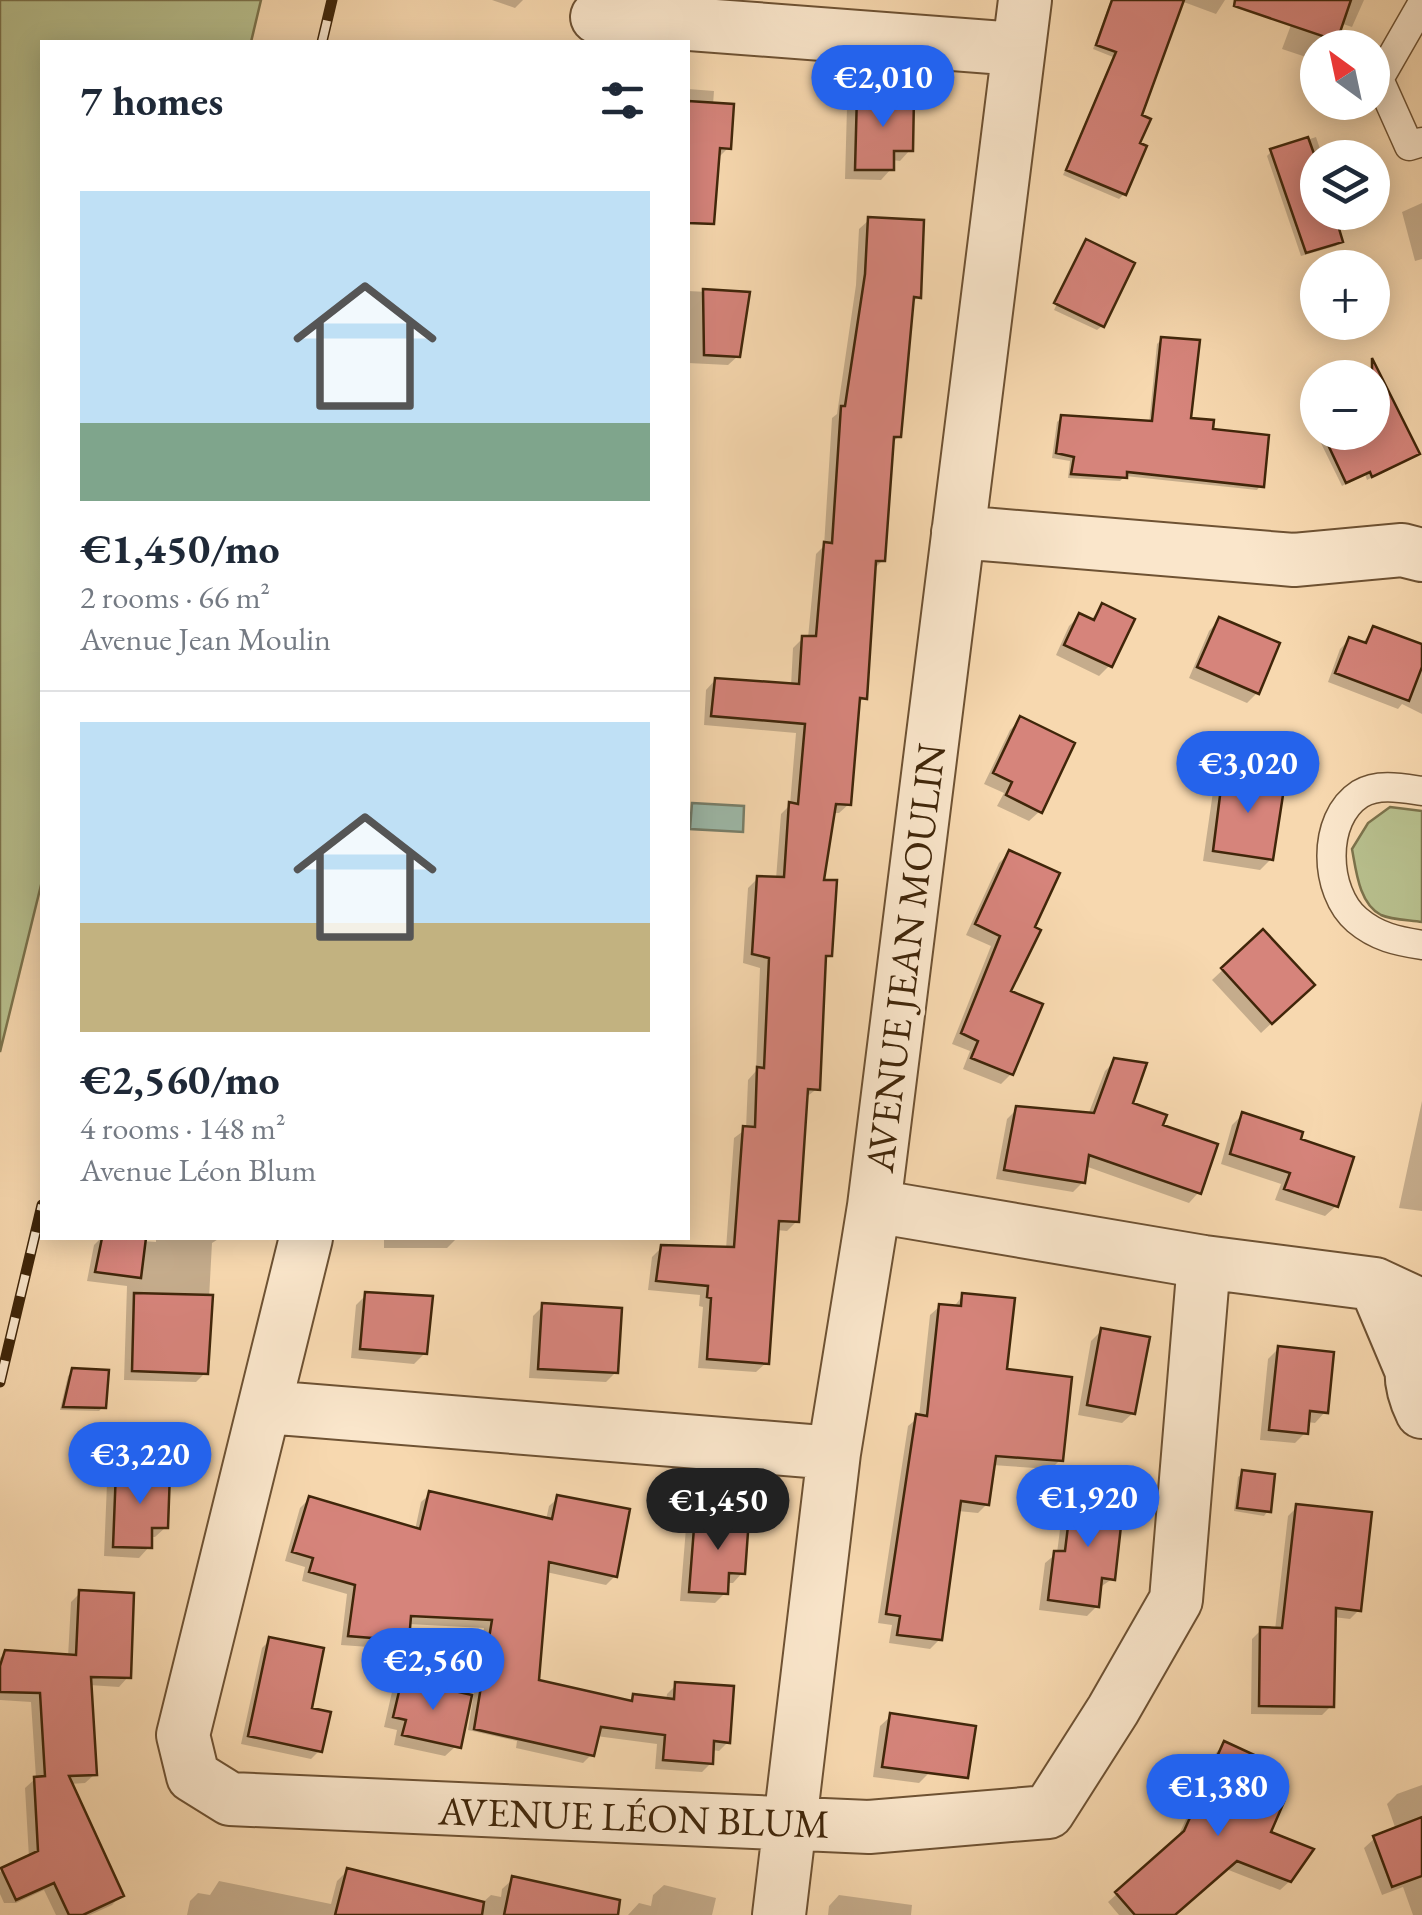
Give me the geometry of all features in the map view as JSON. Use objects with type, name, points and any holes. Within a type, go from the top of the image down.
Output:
[{"type":"street","points":[[596,20],[1021,25]]},
{"type":"street","name":"AVENUE JEAN MOULIN","points":[[779,1915],[834,1453],[874,1206],[1021,25]]},
{"type":"street","points":[[958,532],[1294,560],[1415,550]]},
{"type":"street","points":[[874,1206],[1204,1262],[1375,1284],[1422,1306]]},
{"type":"street","name":"AVENUE LÉON BLUM","points":[[306,1240],[183,1735],[193,1776],[230,1799],[869,1827],[1048,1812],[1113,1710],[1176,1600],[1204,1262]]},
{"type":"street","points":[[1375,1284],[1418,1371]]},
{"type":"street","points":[[266,1407],[834,1453]]},
{"type":"lane","points":[[1422,4],[1379,78],[1408,146],[1422,142]]},
{"type":"lane","points":[[1422,791],[1390,786],[1360,794],[1335,823],[1332,881],[1354,918],[1387,940],[1422,945]]},
{"type":"green space","points":[[0,0],[261,0],[251,40],[40,40],[40,889],[0,1052]]},
{"type":"green space","points":[[1390,807],[1422,811],[1422,922],[1381,915],[1368,903],[1360,886],[1352,849],[1368,823]]},
{"type":"shaded area","points":[[692,803],[744,806],[743,832],[690,829]]},
{"type":"building","points":[[1112,0],[1184,0],[1142,115],[1151,119],[1140,143],[1147,146],[1126,195],[1066,170],[1116,52],[1096,45]]},
{"type":"building","points":[[1235,0],[1351,0],[1341,30],[1305,30],[1234,6]]},
{"type":"building","points":[[857,94],[914,96],[913,151],[894,151],[894,170],[855,170]]},
{"type":"building","points":[[690,101],[734,104],[731,149],[720,148],[714,224],[690,223]]},
{"type":"building","points":[[1308,137],[1309,140],[1300,140],[1300,230],[1339,230],[1343,242],[1305,250],[1270,149]]},
{"type":"building","points":[[868,217],[924,220],[921,298],[914,297],[901,437],[894,437],[885,561],[876,561],[867,699],[860,698],[851,805],[836,804],[824,880],[837,880],[832,956],[826,956],[820,1090],[808,1089],[799,1222],[779,1221],[769,1364],[707,1359],[711,1298],[707,1297],[708,1286],[656,1281],[661,1245],[734,1247],[743,1126],[755,1127],[757,1067],[764,1068],[769,958],[752,954],[757,876],[784,877],[789,802],[798,804],[805,724],[711,716],[715,678],[799,684],[802,636],[816,636],[824,542],[832,543],[841,406],[845,406],[865,274]]},
{"type":"building","points":[[1086,239],[1135,263],[1104,327],[1054,303]]},
{"type":"building","points":[[703,289],[750,292],[740,357],[704,355]]},
{"type":"building","points":[[1161,337],[1200,340],[1191,418],[1214,420],[1213,429],[1269,435],[1264,487],[1127,472],[1127,478],[1071,474],[1074,457],[1056,453],[1061,415],[1152,421]]},
{"type":"building","points":[[1390,394],[1420,454],[1372,477],[1370,472],[1346,483],[1330,450],[1390,450]]},
{"type":"building","points":[[1102,603],[1135,619],[1112,667],[1064,645],[1079,613],[1094,620]]},
{"type":"building","points":[[1219,617],[1280,643],[1259,694],[1197,667]]},
{"type":"building","points":[[1373,626],[1422,644],[1422,667],[1409,701],[1335,673],[1349,637],[1366,643]]},
{"type":"building","points":[[1020,716],[1075,743],[1042,813],[1006,795],[1012,782],[993,773]]},
{"type":"building","points":[[1223,772],[1285,782],[1273,860],[1213,851]]},
{"type":"building","points":[[1009,850],[1060,873],[1035,927],[1041,930],[1011,991],[1043,1004],[1013,1075],[971,1058],[978,1041],[961,1033],[1000,936],[975,924]]},
{"type":"building","points":[[1263,929],[1315,985],[1272,1024],[1221,968]]},
{"type":"building","points":[[1114,1058],[1147,1063],[1133,1103],[1167,1115],[1163,1125],[1218,1144],[1201,1194],[1089,1155],[1085,1183],[1004,1170],[1016,1106],[1094,1113]]},
{"type":"building","points":[[1242,1112],[1303,1132],[1301,1139],[1354,1157],[1338,1207],[1284,1189],[1290,1173],[1230,1154]]},
{"type":"building","points":[[102,1240],[146,1240],[141,1278],[95,1272]]},
{"type":"building","points":[[365,1292],[433,1296],[427,1354],[360,1349]]},
{"type":"building","points":[[134,1293],[213,1295],[208,1374],[132,1371]]},
{"type":"building","points":[[962,1293],[1015,1298],[1007,1369],[1072,1377],[1063,1461],[996,1456],[989,1505],[961,1501],[942,1640],[897,1635],[900,1616],[886,1614],[916,1414],[927,1416],[939,1304],[961,1306]]},
{"type":"building","points":[[542,1303],[622,1308],[618,1373],[538,1369]]},
{"type":"building","points":[[1101,1328],[1150,1337],[1135,1414],[1087,1405]]},
{"type":"building","points":[[1278,1346],[1334,1352],[1328,1413],[1310,1411],[1308,1434],[1269,1430]]},
{"type":"building","points":[[72,1368],[109,1370],[106,1408],[63,1407]]},
{"type":"building","points":[[116,1470],[170,1472],[168,1528],[152,1528],[152,1548],[113,1547]]},
{"type":"building","points":[[1242,1470],[1275,1474],[1271,1512],[1237,1508]]},
{"type":"building","points":[[429,1491],[552,1519],[557,1495],[630,1509],[617,1577],[549,1562],[539,1680],[632,1701],[633,1694],[674,1699],[675,1682],[734,1686],[730,1743],[714,1741],[713,1764],[663,1760],[665,1735],[601,1727],[594,1756],[474,1729],[492,1620],[411,1616],[409,1641],[348,1636],[355,1585],[309,1572],[313,1558],[292,1552],[309,1496],[420,1529]]},
{"type":"building","points":[[1072,1493],[1124,1499],[1115,1580],[1102,1578],[1099,1607],[1048,1600],[1054,1551],[1065,1551]]},
{"type":"building","points":[[1296,1504],[1372,1512],[1361,1611],[1336,1608],[1334,1707],[1259,1706],[1260,1627],[1282,1628]]},
{"type":"building","points":[[695,1515],[749,1518],[745,1574],[729,1573],[728,1594],[689,1592]]},
{"type":"building","points":[[79,1590],[134,1593],[131,1678],[91,1677],[97,1775],[69,1776],[124,1896],[83,1915],[69,1915],[54,1883],[16,1900],[1,1868],[38,1851],[34,1777],[45,1776],[40,1693],[0,1692],[0,1666],[5,1650],[76,1655]]},
{"type":"building","points":[[269,1637],[324,1648],[312,1708],[331,1712],[322,1752],[248,1736]]},
{"type":"building","points":[[402,1679],[472,1695],[461,1748],[402,1735],[406,1720],[393,1717]]},
{"type":"building","points":[[890,1713],[976,1726],[968,1778],[882,1767]]},
{"type":"building","points":[[1224,1741],[1274,1764],[1262,1792],[1284,1802],[1271,1832],[1314,1849],[1291,1882],[1237,1861],[1175,1915],[1135,1915],[1115,1892],[1184,1831]]},
{"type":"building","points":[[1422,1817],[1422,1876],[1392,1887],[1373,1836]]},
{"type":"building","points":[[347,1868],[484,1902],[482,1915],[335,1915]]},
{"type":"building","points":[[512,1876],[620,1900],[618,1915],[504,1915]]},
{"type":"railway","points":[[322,40],[332,0]]},
{"type":"railway","points":[[0,1382],[40,1213]]}]
